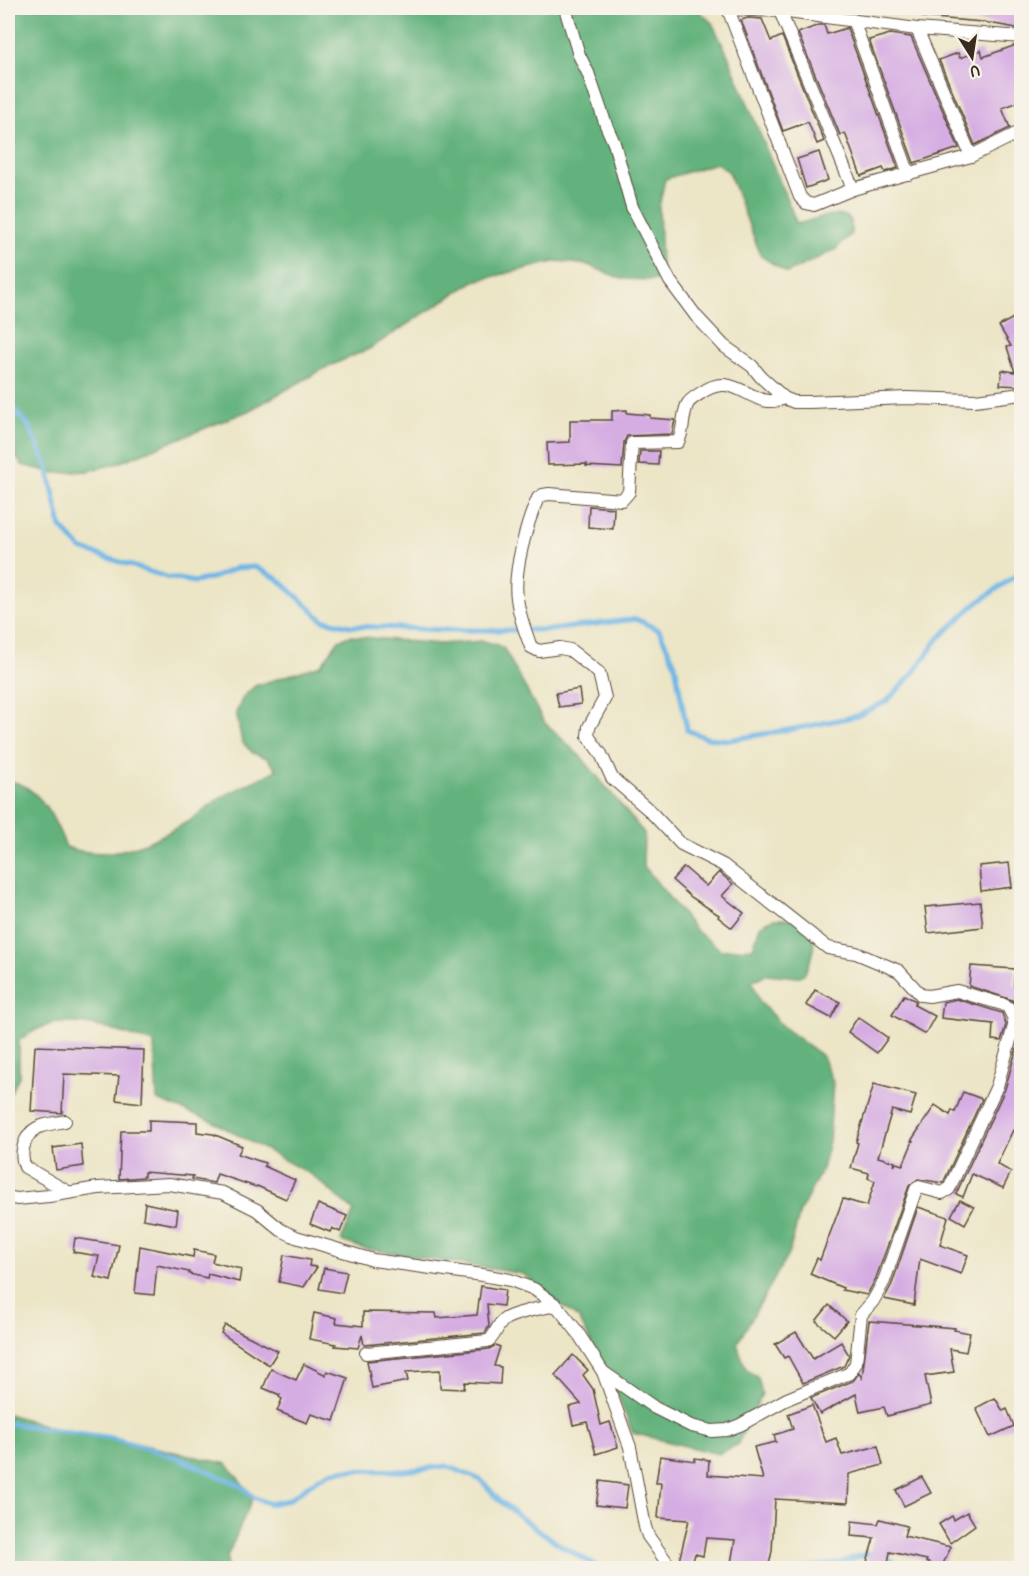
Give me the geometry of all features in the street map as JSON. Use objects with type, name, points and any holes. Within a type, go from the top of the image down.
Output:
[{"type":"street","points":[[565,8],[579,55],[588,72],[614,143],[632,207],[670,281],[696,316],[724,346],[752,366],[784,398],[794,402],[908,398],[975,400],[1022,394]]},
{"type":"street","points":[[1022,37],[917,29],[780,11],[728,8],[800,197],[806,203],[814,205],[853,189],[971,156],[1022,131]]},
{"type":"street","points":[[780,11],[853,189]]},
{"type":"street","points":[[852,21],[909,174]]},
{"type":"street","points":[[917,29],[971,156]]},
{"type":"street","points":[[603,1372],[655,1407],[691,1426],[712,1431],[727,1430],[740,1425],[787,1399],[850,1373],[855,1363],[861,1315],[873,1301],[884,1281],[916,1189],[942,1193],[950,1189],[997,1086],[1014,1026],[1014,1019],[1008,1007],[1002,1004],[957,992],[921,995],[899,970],[856,952],[828,948],[723,865],[676,840],[649,810],[612,778],[601,754],[588,736],[589,728],[605,698],[599,673],[570,650],[560,648],[539,651],[531,647],[522,621],[516,591],[518,568],[538,498],[549,494],[622,500],[627,497],[632,443],[678,442],[687,404],[715,385],[737,387],[766,402],[784,398]]},
{"type":"street","points":[[66,1121],[38,1127],[30,1133],[21,1153],[25,1167],[68,1192]]},
{"type":"street","points":[[8,1197],[49,1196],[98,1188],[169,1184],[223,1193],[257,1210],[281,1230],[296,1237],[374,1260],[510,1280],[534,1289],[556,1305],[576,1330],[603,1372],[630,1447],[648,1536],[671,1569]]},
{"type":"street","points":[[366,1353],[488,1341],[505,1319],[556,1305]]},
{"type":"green space","points":[[8,8],[696,8],[712,23],[727,53],[797,224],[825,216],[845,216],[851,220],[851,234],[835,250],[787,273],[761,256],[728,171],[716,163],[665,179],[659,207],[661,265],[656,280],[622,279],[588,265],[558,261],[474,281],[369,349],[327,367],[248,411],[118,463],[88,471],[55,473],[22,465],[8,444]]},
{"type":"green space","points":[[350,636],[440,644],[483,641],[498,645],[504,649],[544,722],[582,758],[644,833],[643,865],[695,930],[721,950],[753,948],[760,926],[773,919],[797,919],[814,935],[813,954],[805,973],[798,977],[767,974],[752,981],[760,1002],[784,1028],[822,1056],[833,1082],[829,1141],[822,1169],[800,1212],[789,1253],[737,1344],[746,1369],[758,1378],[762,1394],[737,1445],[718,1454],[633,1433],[616,1391],[579,1319],[523,1274],[362,1248],[341,1241],[354,1211],[312,1175],[212,1121],[157,1100],[154,1043],[97,1026],[82,1024],[53,1024],[40,1028],[19,1040],[19,1077],[8,1097],[8,781],[29,789],[38,797],[51,815],[66,847],[98,853],[114,852],[160,837],[197,816],[215,801],[277,770],[267,758],[253,753],[242,742],[236,713],[243,697],[255,686],[321,665],[339,640]]},
{"type":"green space","points":[[8,1414],[73,1434],[112,1438],[227,1464],[253,1497],[227,1557],[227,1568],[8,1568]]},
{"type":"building","points":[[923,8],[1022,8],[1022,29],[983,22],[922,17]]},
{"type":"building","points":[[762,19],[771,41],[782,36],[824,141],[817,144],[808,122],[783,131],[741,20]]},
{"type":"building","points":[[824,25],[827,34],[847,28],[898,168],[885,172],[883,168],[861,176],[845,133],[840,135],[798,33]]},
{"type":"building","points":[[890,34],[911,37],[959,148],[914,163],[869,40]]},
{"type":"building","points":[[1022,45],[1022,101],[1002,108],[1010,128],[975,145],[939,60],[958,53],[960,58],[981,50],[983,57]]},
{"type":"building","points":[[819,152],[828,180],[806,188],[797,159]]},
{"type":"building","points":[[1022,313],[1022,386],[1000,385],[1002,370],[1015,372],[1007,347],[1011,346],[999,326]]},
{"type":"building","points":[[627,410],[627,413],[650,415],[650,418],[675,420],[672,434],[627,436],[624,442],[622,468],[586,466],[587,464],[548,465],[547,443],[570,442],[570,420],[612,420],[612,411]]},
{"type":"building","points":[[640,451],[659,451],[658,465],[639,464]]},
{"type":"building","points":[[589,506],[614,508],[613,529],[588,527]]},
{"type":"building","points":[[579,689],[581,704],[559,707],[556,693]]},
{"type":"building","points":[[1009,863],[1012,887],[981,891],[979,866]]},
{"type":"building","points":[[684,867],[706,886],[719,872],[733,884],[722,896],[744,913],[732,928],[718,917],[719,915],[691,897],[672,880]]},
{"type":"building","points":[[980,902],[983,927],[928,933],[925,907]]},
{"type":"building","points":[[971,966],[1015,969],[1014,985],[1022,984],[1022,1016],[1012,1000],[969,986]]},
{"type":"building","points":[[815,990],[840,1002],[831,1018],[806,1005]]},
{"type":"building","points":[[904,995],[916,1001],[914,1005],[935,1016],[925,1034],[892,1015]]},
{"type":"building","points":[[957,999],[1002,1013],[1006,1025],[1001,1041],[992,1040],[993,1024],[941,1018],[943,1002]]},
{"type":"building","points":[[858,1017],[888,1038],[877,1053],[848,1032]]},
{"type":"building","points":[[1022,1030],[1022,1134],[1013,1130],[997,1164],[1011,1172],[1003,1188],[972,1174],[963,1197],[956,1194],[1005,1089]]},
{"type":"building","points":[[35,1046],[144,1050],[142,1103],[116,1100],[119,1076],[64,1074],[62,1113],[31,1111]]},
{"type":"building","points":[[874,1084],[916,1095],[910,1115],[892,1110],[878,1157],[895,1162],[894,1166],[896,1163],[903,1165],[913,1141],[911,1141],[935,1105],[950,1115],[952,1110],[955,1112],[963,1092],[982,1099],[943,1183],[918,1179],[909,1186],[876,1278],[867,1295],[842,1290],[843,1288],[810,1274],[817,1258],[820,1260],[843,1199],[867,1206],[875,1181],[868,1178],[869,1173],[851,1168],[858,1143],[856,1142]]},
{"type":"building","points":[[149,1120],[197,1122],[197,1132],[213,1134],[242,1146],[238,1154],[265,1163],[264,1166],[295,1180],[286,1199],[257,1186],[217,1174],[214,1183],[192,1179],[193,1176],[144,1172],[144,1177],[119,1179],[121,1131],[149,1131]]},
{"type":"building","points":[[81,1144],[83,1166],[56,1170],[53,1148]]},
{"type":"building","points":[[960,1200],[974,1207],[965,1224],[951,1216]]},
{"type":"building","points":[[145,1203],[178,1210],[176,1225],[143,1219]]},
{"type":"building","points":[[318,1204],[347,1216],[340,1232],[332,1228],[330,1232],[310,1224]]},
{"type":"building","points":[[918,1207],[948,1217],[940,1245],[968,1255],[961,1274],[920,1259],[914,1305],[884,1299],[892,1284]]},
{"type":"building","points":[[75,1238],[119,1245],[111,1281],[94,1277],[99,1256],[73,1252]]},
{"type":"building","points":[[140,1246],[193,1257],[194,1250],[214,1254],[212,1262],[241,1269],[239,1282],[208,1274],[207,1278],[157,1265],[154,1295],[135,1293]]},
{"type":"building","points":[[284,1255],[310,1260],[309,1266],[317,1267],[304,1287],[279,1282]]},
{"type":"building","points":[[324,1268],[347,1272],[342,1293],[319,1289]]},
{"type":"building","points":[[481,1286],[505,1290],[503,1306],[487,1304],[489,1326],[485,1333],[364,1345],[362,1335],[358,1348],[335,1346],[336,1344],[309,1339],[314,1313],[337,1318],[336,1323],[363,1326],[363,1312],[436,1313],[437,1318],[477,1315]]},
{"type":"building","points":[[829,1305],[847,1321],[834,1336],[816,1321]]},
{"type":"building","points":[[869,1321],[955,1328],[954,1330],[970,1333],[966,1352],[950,1349],[954,1372],[925,1376],[931,1405],[887,1416],[884,1407],[860,1412],[856,1394],[820,1414],[811,1398],[853,1381],[859,1373],[862,1378]]},
{"type":"building","points":[[225,1325],[278,1351],[269,1365],[221,1333]]},
{"type":"building","points":[[796,1332],[813,1359],[841,1342],[849,1355],[844,1366],[803,1383],[788,1356],[784,1358],[775,1344]]},
{"type":"building","points":[[496,1345],[500,1347],[494,1366],[501,1367],[500,1384],[465,1382],[464,1389],[440,1388],[440,1370],[406,1372],[408,1381],[372,1388],[367,1361],[489,1349]]},
{"type":"building","points":[[573,1355],[588,1370],[583,1375],[593,1389],[601,1425],[610,1422],[618,1447],[596,1454],[587,1422],[573,1425],[569,1407],[581,1404],[555,1375]]},
{"type":"building","points":[[304,1364],[326,1375],[327,1371],[348,1378],[334,1421],[311,1414],[307,1423],[277,1411],[282,1399],[280,1395],[263,1388],[271,1369],[296,1380]]},
{"type":"building","points":[[995,1398],[1003,1411],[1007,1409],[1014,1426],[990,1437],[976,1408]]},
{"type":"building","points":[[812,1405],[826,1442],[836,1438],[842,1455],[878,1446],[883,1465],[849,1474],[848,1503],[775,1499],[772,1551],[768,1569],[730,1569],[735,1540],[706,1538],[703,1556],[695,1554],[691,1568],[678,1565],[689,1520],[658,1518],[661,1483],[656,1483],[660,1456],[695,1461],[695,1458],[709,1460],[708,1475],[763,1479],[754,1447],[776,1442],[774,1435],[793,1429],[788,1414]]},
{"type":"building","points":[[922,1477],[931,1493],[904,1506],[896,1490]]},
{"type":"building","points":[[600,1481],[628,1485],[625,1508],[596,1505]]},
{"type":"building","points":[[967,1512],[975,1525],[950,1543],[939,1524],[952,1516],[954,1520]]},
{"type":"building","points":[[880,1519],[907,1526],[904,1536],[951,1547],[941,1568],[926,1562],[927,1560],[890,1552],[887,1569],[865,1569],[874,1538],[851,1536],[852,1521],[878,1524]]},
{"type":"waterway","points":[[8,403],[28,425],[47,465],[61,527],[81,549],[166,577],[195,582],[236,568],[255,567],[278,579],[323,620],[350,626],[447,630],[549,630],[636,619],[659,630],[675,664],[687,730],[707,738],[729,740],[809,726],[857,716],[887,701],[912,675],[938,639],[973,606],[1022,571]]},
{"type":"waterway","points":[[8,1423],[112,1438],[176,1457],[240,1485],[253,1497],[270,1504],[288,1500],[331,1472],[342,1470],[403,1471],[447,1466],[481,1480],[500,1501],[523,1519],[560,1545],[600,1568]]},
{"type":"waterway","points":[[806,1568],[835,1564],[871,1554],[885,1556],[899,1568]]}]
